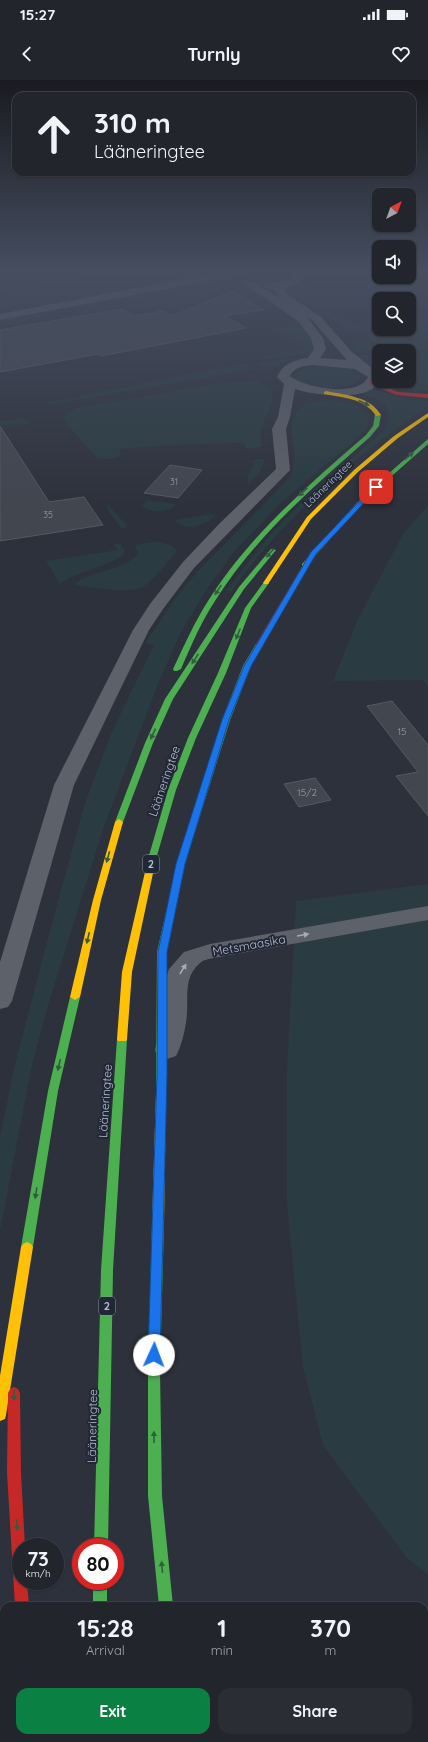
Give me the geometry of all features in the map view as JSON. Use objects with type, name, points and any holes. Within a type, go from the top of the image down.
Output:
[{"type":"highway","points":[[384,388],[397,393],[428,396]]},
{"type":"highway","points":[[169,699],[174,677],[193,630],[238,560],[284,509],[368,436],[376,426],[378,413],[371,406],[354,399],[326,393]]},
{"type":"highway","name":"Lääneringtee","points":[[101,1538],[107,1270],[120,1065],[128,972],[151,863],[172,790],[194,732],[222,673],[248,608],[294,543],[309,518],[356,471],[390,442],[428,415]]},
{"type":"highway","points":[[265,616],[313,553],[366,496],[428,441]]},
{"type":"highway","points":[[0,1415],[53,1091],[97,900],[115,833],[149,743],[169,699],[211,632],[250,577],[282,540],[309,518]]},
{"type":"highway","points":[[166,1602],[155,1496],[154,1371],[162,1075],[162,952],[181,864],[226,720],[247,666],[313,553]]},
{"type":"highway","name":"Lääneringtee","points":[[222,673],[246,642]]},
{"type":"highway","points":[[0,1358],[18,1300]]},
{"type":"highway","points":[[18,1300],[12,1428],[22,1602]]},
{"type":"highway","points":[[100,1590],[100,1602]]},
{"type":"street","points":[[311,362],[318,352]]},
{"type":"street","points":[[345,352],[372,374]]},
{"type":"street","points":[[363,367],[339,361],[311,362],[295,365],[284,373],[283,377],[290,384],[310,391],[326,393],[358,389],[372,383]]},
{"type":"street","points":[[0,1001],[64,785],[138,635],[154,608],[209,541],[283,470],[279,429],[284,417],[290,384]]},
{"type":"street","points":[[284,417],[303,404],[326,393]]},
{"type":"street","name":"Metsmaasika","points":[[162,1075],[175,1015],[176,984],[181,968],[192,957],[210,951],[428,913]]},
{"type":"shaded area","points":[[288,352],[313,352],[311,354],[236,362]]},
{"type":"shaded area","points":[[428,352],[428,391],[398,389],[396,388],[416,388],[416,353]]},
{"type":"shaded area","points":[[372,354],[372,367],[358,356]]},
{"type":"shaded area","points":[[307,357],[264,368],[256,363]]},
{"type":"shaded area","points":[[238,364],[247,364],[257,369],[54,404],[42,404]]},
{"type":"shaded area","points":[[319,365],[341,366],[350,369],[360,375],[360,379],[346,386],[326,388],[307,385],[299,381],[294,376],[302,369]]},
{"type":"shaded area","points":[[250,381],[261,382],[260,384],[270,387],[273,397],[261,429],[262,446],[255,449],[246,448],[243,443],[176,445],[119,449],[121,455],[118,457],[100,459],[97,458],[62,419],[67,413],[78,408],[220,383]]},
{"type":"shaded area","points":[[372,389],[403,399],[428,401],[428,406],[373,446],[322,490],[274,539],[231,592],[226,591],[263,543],[283,521],[303,501],[384,430],[388,422],[388,409],[380,401],[359,394]]},
{"type":"shaded area","points":[[320,401],[347,402],[360,407],[369,416],[368,426],[361,435],[282,502],[234,552],[205,592],[179,636],[158,684],[103,829],[47,1009],[32,1065],[0,1231],[0,1137],[15,1064],[85,803],[112,731],[154,645],[145,643],[177,596],[197,572],[290,477],[293,466],[293,422],[297,413],[305,406]]},
{"type":"shaded area","points":[[24,418],[31,424],[0,425],[0,421]]},
{"type":"shaded area","points":[[257,459],[265,459],[260,472],[248,485],[248,475],[254,463],[251,462]]},
{"type":"shaded area","points":[[147,500],[176,505],[169,510],[155,511],[142,506]]},
{"type":"shaded area","points":[[107,504],[127,525],[126,527],[122,529],[108,511]]},
{"type":"shaded area","points":[[428,505],[428,688],[423,680],[333,681],[358,619],[403,534]]},
{"type":"shaded area","points":[[210,514],[216,515],[207,522],[196,526],[185,526],[175,520]]},
{"type":"shaded area","points":[[153,542],[170,545],[177,551],[155,577],[141,588],[132,590],[112,590],[74,585],[88,576],[115,568],[132,559],[138,553],[135,545]]},
{"type":"shaded area","points":[[120,543],[125,551],[122,556],[60,584],[46,561],[118,550],[114,544]]},
{"type":"shaded area","points":[[428,884],[428,1574],[406,1557],[323,1445],[303,1367],[287,1204],[287,1069],[296,901]]},
{"type":"building","points":[[0,352],[124,352],[101,356],[98,354],[0,372]]},
{"type":"building","points":[[0,426],[49,502],[84,497],[103,525],[0,541]]},
{"type":"building","points":[[170,465],[202,470],[178,498],[144,493]]},
{"type":"building","points":[[392,701],[428,745],[428,816],[396,776],[418,772],[367,706]]},
{"type":"building","points":[[315,778],[331,800],[299,807],[284,784]]},
{"type":"traffic: fast","points":[[177,669],[192,635],[206,609],[227,577],[244,555],[283,512],[368,436],[376,426],[378,415]]},
{"type":"traffic: fast","points":[[304,565],[366,496],[428,441]]},
{"type":"traffic: fast","points":[[119,822],[149,743],[169,699],[241,588],[273,550]]},
{"type":"traffic: fast","points":[[152,859],[172,790],[192,738],[222,673],[248,608],[266,583]]},
{"type":"traffic: fast","points":[[161,1094],[162,952],[181,864],[226,720],[247,666],[260,644]]},
{"type":"traffic: fast","points":[[27,1247],[53,1091],[75,997]]},
{"type":"traffic: fast","points":[[101,1538],[107,1270],[122,1039]]},
{"type":"traffic: fast","points":[[158,1223],[154,1371],[155,1496],[166,1602]]},
{"type":"traffic: fast","points":[[100,1590],[100,1602]]},
{"type":"traffic: slow","points":[[326,393],[363,402],[370,405],[378,415]]},
{"type":"traffic: slow","points":[[266,583],[309,518],[356,471],[396,437],[428,415]]},
{"type":"traffic: slow","points":[[75,997],[97,900],[119,822]]},
{"type":"traffic: slow","points":[[122,1039],[127,972],[152,859]]},
{"type":"traffic: slow","points":[[158,1223],[161,1094]]},
{"type":"traffic: slow","points":[[0,1415],[27,1247]]},
{"type":"traffic: jam","points":[[384,388],[397,393],[428,396]]},
{"type":"traffic: jam","points":[[260,644],[313,553]]},
{"type":"traffic: jam","points":[[14,1393],[14,1473],[22,1602]]},
{"type":"route","points":[[154,1355],[162,1075],[162,952],[181,864],[226,720],[247,666],[313,553],[376,487]]}]
